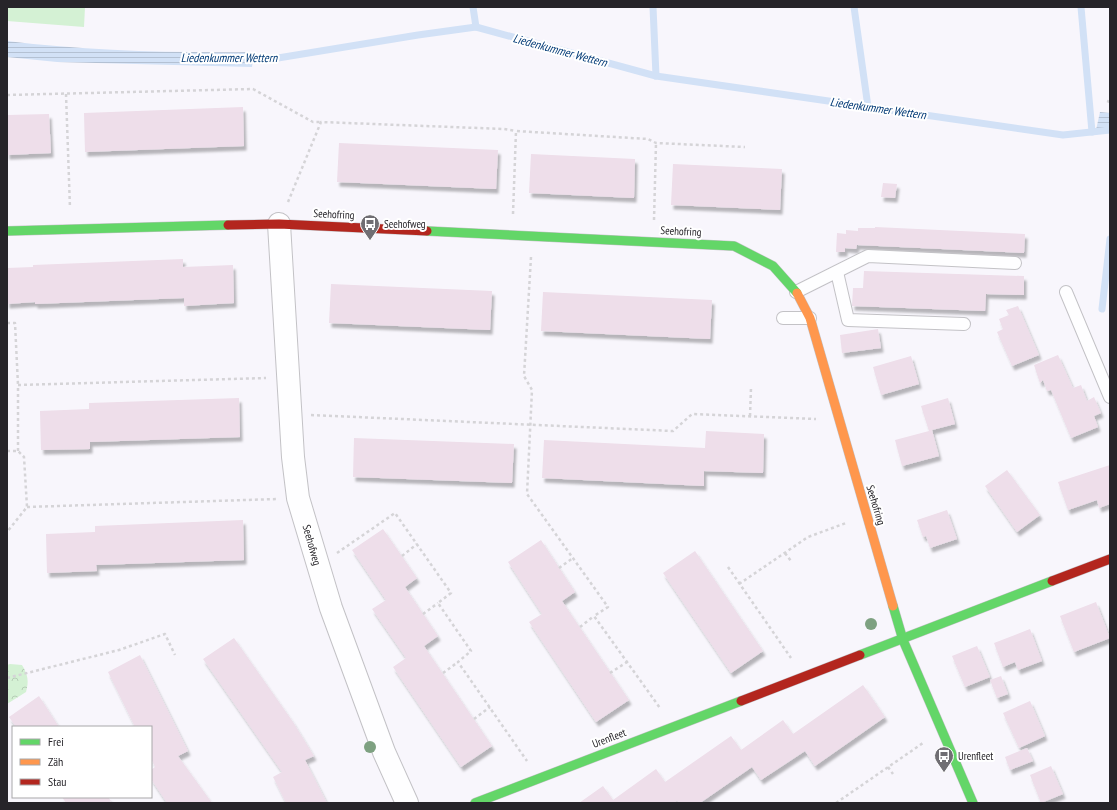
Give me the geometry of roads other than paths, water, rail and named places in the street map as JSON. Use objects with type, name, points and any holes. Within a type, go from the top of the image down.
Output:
[{"type":"street","name":"Seehofring","points":[[7,231],[279,224],[532,235],[734,246],[773,266],[801,298],[810,318],[903,640],[973,803]]},
{"type":"street","name":"Seehofweg","points":[[279,224],[290,414],[298,498],[331,608],[384,752],[407,803]]},
{"type":"street","name":"Urenfleet","points":[[475,803],[538,777],[903,640],[1110,559]]},
{"type":"lane","points":[[796,292],[868,256],[1015,263]]},
{"type":"lane","points":[[837,272],[848,320],[964,324]]},
{"type":"lane","points":[[1066,292],[1110,397]]},
{"type":"lane","points":[[783,318],[810,318]]},
{"type":"water","points":[[7,41],[130,51],[254,52],[252,67],[57,62],[7,57]]},
{"type":"water","points":[[1100,112],[1110,113],[1110,132],[1096,130]]},
{"type":"waterway","points":[[473,7],[476,27]]},
{"type":"waterway","points":[[653,7],[656,76]]},
{"type":"waterway","points":[[854,7],[868,107]]},
{"type":"waterway","points":[[1081,7],[1092,132]]},
{"type":"waterway","name":"Liedenkummer Wettern","points":[[243,58],[278,58],[476,27],[656,76],[1063,135],[1110,130]]},
{"type":"waterway","points":[[1102,309],[1110,239]]},
{"type":"place","name":"Seehofweg","points":[[370,241]]},
{"type":"place","name":"Urenfleet","points":[[944,773]]}]
